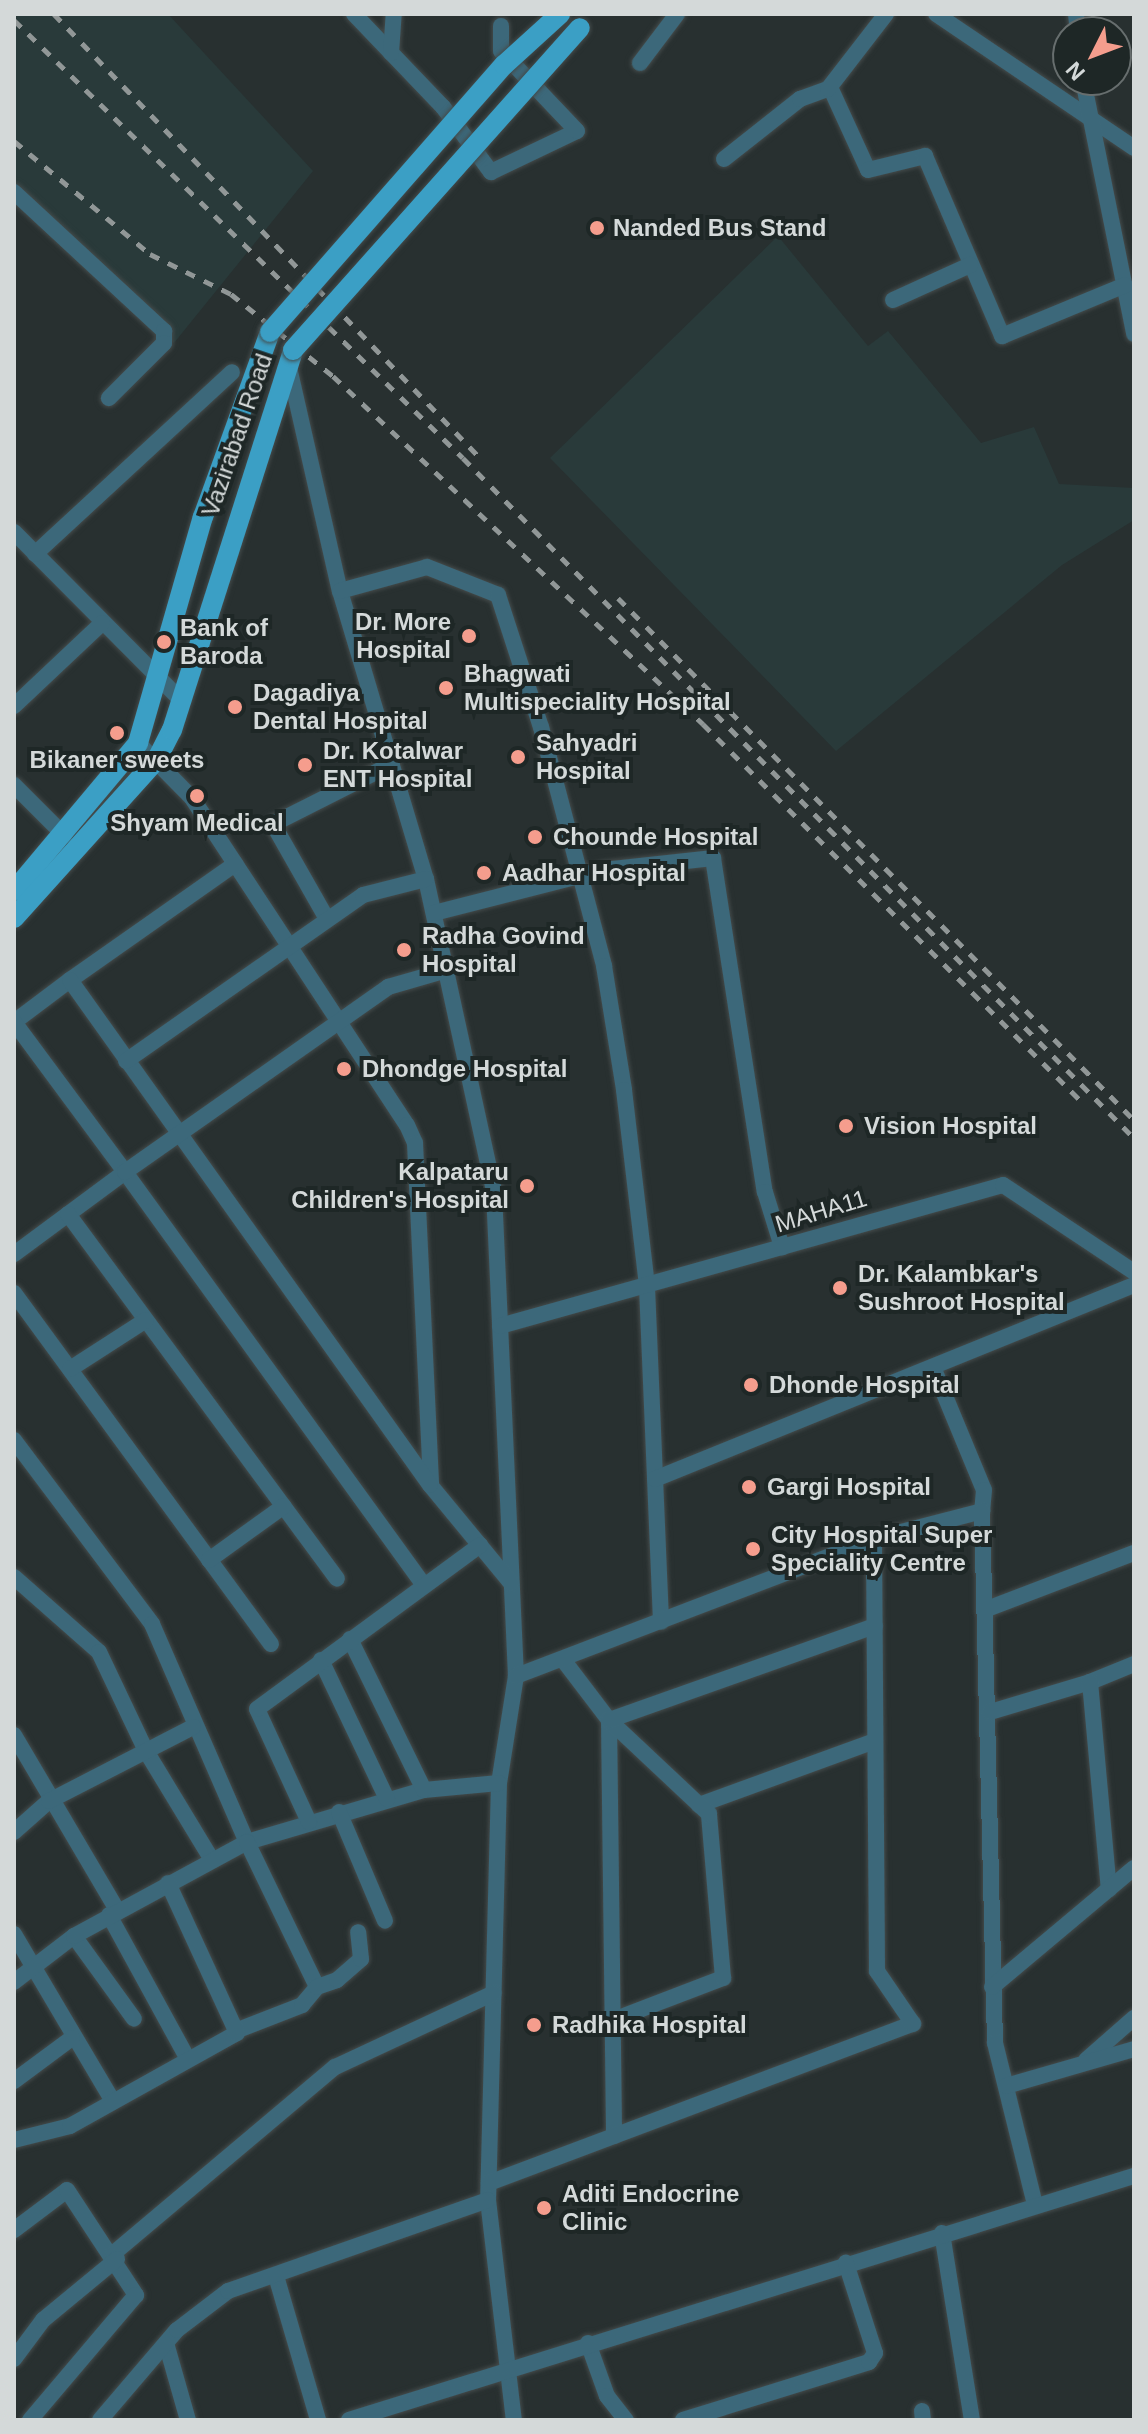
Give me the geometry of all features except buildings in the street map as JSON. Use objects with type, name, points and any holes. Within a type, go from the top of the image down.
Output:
[{"type":"main road","name":"Vazirabad Road","points":[[14,891],[138,743],[160,682],[203,517],[270,332],[504,65],[560,14]]},
{"type":"main road","name":"Vazirabad Road","points":[[14,918],[157,759],[182,701],[291,356],[586,21]]},
{"type":"street","points":[[354,14],[391,53],[491,172],[577,131],[501,51],[501,26]]},
{"type":"street","points":[[391,53],[394,14]]},
{"type":"street","points":[[640,63],[677,14]]},
{"type":"street","points":[[724,159],[800,99],[830,87],[886,14]]},
{"type":"street","points":[[936,14],[1134,148]]},
{"type":"street","points":[[830,87],[868,170],[925,156],[995,329],[1007,337],[1125,285]]},
{"type":"street","points":[[1085,96],[1134,334]]},
{"type":"street","points":[[14,192],[164,331],[164,343],[109,398]]},
{"type":"street","points":[[893,300],[970,265]]},
{"type":"street","points":[[291,356],[340,591],[426,879],[494,1192],[516,1676],[499,1783],[488,2192],[514,2420]]},
{"type":"street","points":[[35,554],[232,372]]},
{"type":"street","points":[[17,540],[35,554],[182,701]]},
{"type":"street","points":[[340,591],[427,567],[498,595],[604,966],[647,1287],[661,1622]]},
{"type":"street","points":[[14,706],[102,623]]},
{"type":"street","points":[[138,743],[157,759],[235,864],[341,1020],[415,1143],[431,1486]]},
{"type":"street","points":[[327,919],[273,824],[392,764]]},
{"type":"street","points":[[14,785],[64,835]]},
{"type":"street","points":[[434,913],[580,876],[663,859],[713,858],[765,1192],[782,1247]]},
{"type":"street","points":[[235,864],[14,1022],[423,1584]]},
{"type":"street","points":[[126,1061],[363,895],[426,879]]},
{"type":"street","points":[[14,1254],[388,987],[447,970]]},
{"type":"street","points":[[70,980],[431,1486],[511,1583]]},
{"type":"street","name":"MAHA11","points":[[500,1326],[1011,1185],[1134,1272]]},
{"type":"street","points":[[68,1214],[337,1579]]},
{"type":"street","points":[[655,1479],[1134,1285]]},
{"type":"street","points":[[14,1293],[271,1644]]},
{"type":"street","points":[[70,1369],[146,1320]]},
{"type":"street","points":[[933,1367],[984,1490],[982,1511],[990,1712],[992,1987],[1006,2086],[1035,2205]]},
{"type":"street","points":[[14,1440],[152,1624],[193,1727],[317,1987]]},
{"type":"street","points":[[209,1560],[284,1506]]},
{"type":"street","points":[[516,1676],[564,1661],[874,1539],[982,1511]]},
{"type":"street","points":[[100,2420],[166,2343],[228,2291],[276,2276],[488,2192],[614,2136],[913,2024],[877,1971],[874,1539]]},
{"type":"street","points":[[309,1822],[255,1714],[321,1660],[480,1545]]},
{"type":"street","points":[[987,1609],[1134,1553]]},
{"type":"street","points":[[14,1577],[99,1652],[146,1751],[212,1860]]},
{"type":"street","points":[[609,1720],[875,1626]]},
{"type":"street","points":[[350,1639],[424,1790]]},
{"type":"street","points":[[321,1660],[387,1799]]},
{"type":"street","points":[[564,1661],[609,1720],[709,1814],[723,1978],[613,2020]]},
{"type":"street","points":[[990,1712],[1090,1682],[1134,1664]]},
{"type":"street","points":[[1090,1682],[1109,1889]]},
{"type":"street","points":[[609,1720],[614,2136]]},
{"type":"street","points":[[14,1832],[49,1801],[193,1727]]},
{"type":"street","points":[[14,1735],[113,1912],[188,2059]]},
{"type":"street","points":[[699,1805],[875,1741]]},
{"type":"street","points":[[14,1982],[74,1936],[113,1912],[247,1842],[339,1812],[424,1790],[499,1783]]},
{"type":"street","points":[[339,1812],[385,1921]]},
{"type":"street","points":[[992,1987],[1134,1868]]},
{"type":"street","points":[[168,1883],[238,2030]]},
{"type":"street","points":[[14,2140],[57,2132],[238,2030],[302,2005],[317,1987],[361,1959],[358,1932]]},
{"type":"street","points":[[14,1934],[30,1968],[112,2100]]},
{"type":"street","points":[[74,1936],[134,2019]]},
{"type":"street","points":[[14,2359],[43,2320],[335,2067],[494,1993]]},
{"type":"street","points":[[1082,2064],[1134,2018]]},
{"type":"street","points":[[14,2081],[72,2038]]},
{"type":"street","points":[[1006,2086],[1134,2049]]},
{"type":"street","points":[[349,2420],[394,2413],[509,2368],[1134,2176]]},
{"type":"street","points":[[14,2230],[67,2190],[115,2256],[136,2295],[30,2420]]},
{"type":"street","points":[[942,2233],[972,2420]]},
{"type":"street","points":[[683,2420],[869,2362],[875,2353],[846,2263]]},
{"type":"street","points":[[276,2276],[318,2420]]},
{"type":"street","points":[[166,2343],[188,2420]]},
{"type":"street","points":[[588,2343],[607,2396],[626,2420]]},
{"type":"shaded area","points":[[14,14],[168,14],[313,171],[174,343],[14,185]]},
{"type":"shaded area","points":[[778,236],[868,346],[888,331],[981,443],[1034,427],[1059,484],[1134,488],[1134,520],[1062,565],[836,751],[550,458]]},
{"type":"railway","points":[[54,14],[483,461]]},
{"type":"railway","points":[[14,20],[463,458],[1134,1138]]},
{"type":"railway","points":[[14,141],[150,254],[231,294],[333,376],[703,724],[1079,1099]]},
{"type":"railway","points":[[618,598],[1134,1120]]},
{"type":"place","name":"Nanded Bus Stand","points":[[597,228]]},
{"type":"place","name":"Dr. More Hospital","points":[[469,636]]},
{"type":"place","name":"Bank of Baroda","points":[[164,642]]},
{"type":"place","name":"Bhagwati Multispeciality Hospital","points":[[446,688]]},
{"type":"place","name":"Dagadiya Dental Hospital","points":[[235,707]]},
{"type":"place","name":"Bikaner sweets","points":[[117,733]]},
{"type":"place","name":"Sahyadri Hospital","points":[[518,757]]},
{"type":"place","name":"Dr. Kotalwar ENT Hospital","points":[[305,765]]},
{"type":"place","name":"Shyam Medical","points":[[197,796]]},
{"type":"place","name":"Chounde Hospital","points":[[535,837]]},
{"type":"place","name":"Aadhar Hospital","points":[[484,873]]},
{"type":"place","name":"Radha Govind Hospital","points":[[404,950]]},
{"type":"place","name":"Dhondge Hospital","points":[[344,1069]]},
{"type":"place","name":"Vision Hospital","points":[[846,1126]]},
{"type":"place","name":"Kalpataru Children's Hospital","points":[[527,1186]]},
{"type":"place","name":"Dr. Kalambkar's Sushroot Hospital","points":[[840,1288]]},
{"type":"place","name":"Dhonde Hospital","points":[[751,1385]]},
{"type":"place","name":"Gargi Hospital","points":[[749,1487]]},
{"type":"place","name":"City Hospital Super Speciality Centre","points":[[753,1549]]},
{"type":"place","name":"Radhika Hospital","points":[[534,2025]]},
{"type":"place","name":"Aditi Endocrine Clinic","points":[[544,2208]]}]
